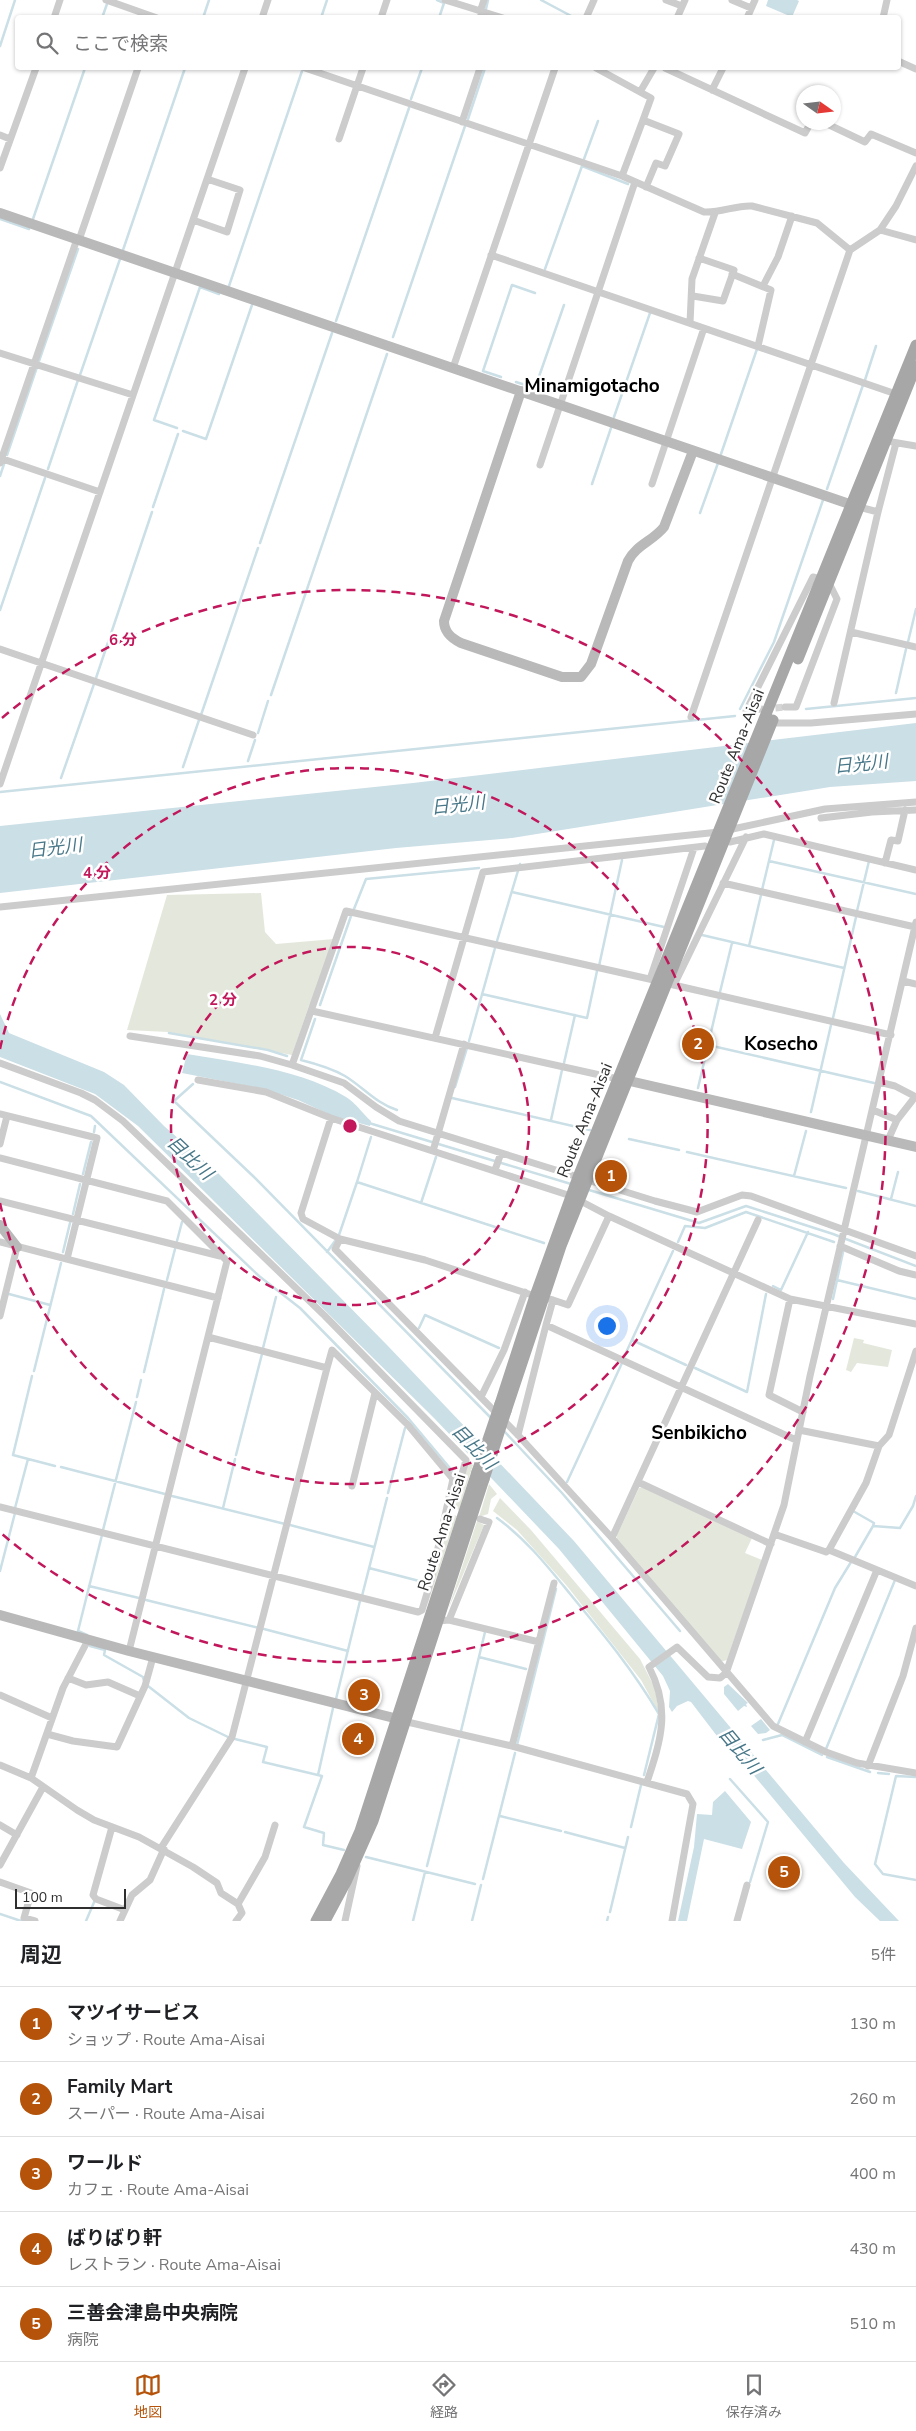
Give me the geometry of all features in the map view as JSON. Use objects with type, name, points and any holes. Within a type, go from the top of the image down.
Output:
[{"type":"main road","name":"Route Ama-Aisai","points":[[316,1921],[341,1874],[360,1831],[439,1620],[503,1408],[539,1297],[579,1188],[855,506],[916,345]]},
{"type":"main road","name":"Route Ama-Aisai","points":[[855,506],[891,442],[916,366]]},
{"type":"main road","name":"Route Ama-Aisai","points":[[325,1921],[360,1853],[373,1821],[402,1720]]},
{"type":"street","points":[[55,15],[60,0]]},
{"type":"street","points":[[106,0],[150,15]]},
{"type":"street","points":[[263,15],[268,0]]},
{"type":"street","points":[[382,15],[387,0]]},
{"type":"street","points":[[445,0],[491,15]]},
{"type":"street","points":[[480,12],[484,0]]},
{"type":"street","points":[[587,15],[594,0]]},
{"type":"street","points":[[666,0],[683,3],[678,15]]},
{"type":"street","points":[[732,0],[751,8]]},
{"type":"street","points":[[748,15],[755,0]]},
{"type":"street","points":[[884,15],[888,0]]},
{"type":"street","points":[[901,62],[916,69]]},
{"type":"street","points":[[0,168],[35,70]]},
{"type":"street","points":[[100,492],[1,460],[137,70]]},
{"type":"street","points":[[0,784],[244,70]]},
{"type":"street","points":[[311,70],[622,176],[704,212],[715,213],[743,205],[817,223],[850,250]]},
{"type":"street","points":[[339,139],[362,70]]},
{"type":"street","points":[[462,122],[479,70]]},
{"type":"street","points":[[453,368],[554,70]]},
{"type":"street","points":[[600,70],[651,98],[622,176]]},
{"type":"street","points":[[640,92],[653,70]]},
{"type":"street","points":[[669,70],[796,129]]},
{"type":"street","points":[[712,90],[722,70]]},
{"type":"street","points":[[643,120],[679,134],[665,166],[656,163],[646,187]]},
{"type":"street","points":[[840,130],[865,142],[871,134],[916,152]]},
{"type":"street","points":[[0,135],[10,139]]},
{"type":"street","points":[[690,717],[850,250],[880,230],[896,206],[916,166]]},
{"type":"street","points":[[193,220],[227,232],[240,190],[207,179]]},
{"type":"street","points":[[540,465],[635,182]]},
{"type":"street","points":[[0,213],[693,451],[855,506],[878,512]]},
{"type":"street","points":[[690,323],[693,296],[692,279],[715,213]]},
{"type":"street","points":[[764,286],[778,256],[792,216]]},
{"type":"street","points":[[880,230],[916,240]]},
{"type":"street","points":[[492,255],[896,394]]},
{"type":"street","points":[[693,296],[723,301],[734,270],[700,258]]},
{"type":"street","points":[[732,274],[770,288],[771,292],[758,346]]},
{"type":"street","points":[[652,484],[704,328]]},
{"type":"street","points":[[0,353],[133,396]]},
{"type":"street","points":[[521,391],[444,621],[444,628],[448,634],[461,643],[562,677],[575,679],[581,677],[591,664],[632,555],[664,527],[693,451]]},
{"type":"street","points":[[834,703],[878,512],[891,442],[916,446]]},
{"type":"street","points":[[762,709],[746,711],[813,577],[825,581],[837,599],[796,707],[785,707]]},
{"type":"street","points":[[851,632],[916,647]]},
{"type":"street","points":[[0,649],[253,735]]},
{"type":"street","points":[[767,726],[916,714]]},
{"type":"street","points":[[0,907],[725,826],[825,809],[916,802]]},
{"type":"street","points":[[886,863],[892,840],[898,841],[905,810]]},
{"type":"street","points":[[822,818],[916,810]]},
{"type":"street","points":[[730,842],[764,834],[916,870]]},
{"type":"street","points":[[662,982],[723,883],[746,837]]},
{"type":"street","points":[[435,1038],[483,872],[705,846]]},
{"type":"street","points":[[662,982],[694,848]]},
{"type":"street","points":[[647,1782],[663,1721],[661,1697],[650,1666],[677,1646],[708,1677],[720,1678],[726,1673],[784,1505],[796,1440],[826,1306],[880,1082],[915,924],[723,883]]},
{"type":"street","points":[[292,1065],[346,911],[891,1034]]},
{"type":"street","points":[[903,981],[916,984]]},
{"type":"street","points":[[312,1011],[916,1147]]},
{"type":"street","points":[[130,1036],[260,1056],[344,1083],[392,1117],[437,1135],[501,1153],[579,1188],[609,1216],[790,1299],[916,1324]]},
{"type":"street","points":[[433,1149],[464,1044]]},
{"type":"street","points":[[0,1062],[81,1093],[95,1100],[123,1121],[325,1316],[466,1460],[462,1474],[453,1479]]},
{"type":"street","points":[[198,1080],[266,1092],[330,1118],[495,1170],[579,1188],[697,1212],[742,1195],[751,1196],[916,1256]]},
{"type":"street","points":[[880,1082],[895,1086],[916,1097],[897,1120],[888,1140]]},
{"type":"street","points":[[873,1110],[897,1120]]},
{"type":"street","points":[[0,1144],[4,1115],[97,1138],[67,1259]]},
{"type":"street","points":[[330,1118],[301,1213],[303,1219],[340,1239],[425,1260],[568,1305],[609,1216]]},
{"type":"street","points":[[495,1170],[501,1153]]},
{"type":"street","points":[[0,1158],[167,1201],[227,1262],[129,1651]]},
{"type":"street","points":[[0,1201],[222,1256]]},
{"type":"street","points":[[612,1538],[758,1220]]},
{"type":"street","points":[[0,1225],[17,1246]]},
{"type":"street","points":[[340,1239],[335,1249],[518,1435],[612,1538],[773,1726],[805,1742],[868,1766],[916,1773]]},
{"type":"street","points":[[0,1242],[218,1298]]},
{"type":"street","points":[[840,1244],[899,1271],[916,1275]]},
{"type":"street","points":[[0,1316],[17,1246]]},
{"type":"street","points":[[518,1435],[546,1326],[539,1297]]},
{"type":"street","points":[[481,1397],[504,1350],[539,1297]]},
{"type":"street","points":[[790,1299],[769,1395],[803,1412]]},
{"type":"street","points":[[546,1326],[796,1440]]},
{"type":"street","points":[[208,1337],[327,1368]]},
{"type":"street","points":[[120,1921],[132,1895],[150,1880],[163,1849],[229,1743],[248,1682],[332,1350],[408,1425],[453,1479],[451,1511],[422,1610]]},
{"type":"street","points":[[829,1550],[866,1483],[879,1446],[889,1434],[916,1351]]},
{"type":"street","points":[[352,1486],[375,1392]]},
{"type":"street","points":[[799,1430],[879,1446]]},
{"type":"street","points":[[638,1482],[771,1544]]},
{"type":"street","points":[[0,1507],[418,1612],[422,1610],[439,1620],[538,1642]]},
{"type":"street","points":[[439,1620],[489,1522],[480,1519]]},
{"type":"street","points":[[774,1534],[826,1552],[829,1550],[916,1586]]},
{"type":"street","points":[[805,1742],[876,1570]]},
{"type":"street","points":[[512,1746],[554,1582]]},
{"type":"street","points":[[0,1615],[248,1682],[512,1746],[688,1794],[693,1804],[672,1921]]},
{"type":"street","points":[[868,1766],[900,1685],[916,1628]]},
{"type":"street","points":[[31,1778],[68,1678],[88,1640]]},
{"type":"street","points":[[47,1734],[73,1741],[117,1746],[140,1696],[153,1657]]},
{"type":"street","points":[[68,1678],[86,1686],[108,1682],[140,1696]]},
{"type":"street","points":[[0,1695],[52,1718]]},
{"type":"street","points":[[0,1765],[31,1778],[77,1810],[163,1849],[217,1883],[221,1893],[238,1904],[242,1913],[236,1921]]},
{"type":"street","points":[[0,1865],[43,1787]]},
{"type":"street","points":[[0,1825],[17,1835]]},
{"type":"street","points":[[238,1904],[265,1857],[275,1825]]},
{"type":"street","points":[[112,1827],[93,1895],[96,1899],[125,1910]]},
{"type":"street","points":[[345,1921],[360,1853]]},
{"type":"street","points":[[0,1882],[31,1893],[24,1918],[34,1921]]},
{"type":"street","points":[[737,1921],[747,1885]]},
{"type":"shaded area","points":[[261,893],[265,932],[276,944],[334,939],[292,1055],[168,1032],[127,1030],[167,895]]},
{"type":"shaded area","points":[[854,1338],[864,1340],[863,1343],[892,1350],[888,1367],[857,1363],[851,1372],[846,1370]]},
{"type":"shaded area","points":[[468,1460],[473,1465],[459,1510],[451,1507],[456,1484]]},
{"type":"shaded area","points":[[489,1484],[497,1494],[491,1499],[488,1514],[479,1517]]},
{"type":"shaded area","points":[[642,1487],[752,1538],[745,1553],[762,1560],[727,1660],[720,1662],[617,1540],[617,1535],[639,1488]]},
{"type":"shaded area","points":[[500,1498],[531,1530],[640,1659],[655,1688],[659,1713],[641,1680],[567,1586],[517,1530],[493,1511]]},
{"type":"shaded area","points":[[448,1516],[457,1516],[426,1609]]},
{"type":"shaded area","points":[[477,1521],[484,1525],[448,1610]]},
{"type":"water","points":[[768,0],[799,1],[793,15],[787,15],[766,6]]},
{"type":"water","name":"日光川","points":[[916,723],[916,781],[830,787],[512,838],[396,848],[0,893],[0,826],[413,783]]},
{"type":"water","name":"目比川","points":[[0,1014],[9,1033],[104,1072],[124,1085],[164,1126],[218,1173],[387,1345],[574,1541],[844,1863],[899,1921],[880,1921],[855,1897],[737,1755],[730,1753],[691,1702],[688,1701],[677,1706],[672,1712],[669,1707],[670,1691],[663,1676],[559,1549],[434,1418],[138,1126],[95,1094],[0,1057]]},
{"type":"water","points":[[187,1054],[268,1068],[289,1073],[328,1087],[356,1105],[371,1121],[370,1126],[333,1116],[298,1100],[264,1089],[182,1073]]},
{"type":"water","points":[[728,1684],[748,1703],[746,1704],[747,1707],[744,1706],[738,1711],[724,1694],[724,1687]]},
{"type":"water","points":[[761,1719],[770,1730],[766,1733],[758,1734],[751,1726]]},
{"type":"water","points":[[725,1791],[751,1822],[742,1849],[704,1839],[687,1921],[678,1921],[694,1847],[697,1814],[712,1815],[713,1802]]},
{"type":"waterway","points":[[0,46],[15,0]]},
{"type":"waterway","points":[[204,15],[209,0]]},
{"type":"waterway","points":[[322,15],[327,0]]},
{"type":"waterway","points":[[437,0],[444,3],[440,15]]},
{"type":"waterway","points":[[486,9],[488,0]]},
{"type":"waterway","points":[[541,0],[569,15]]},
{"type":"waterway","points":[[103,15],[107,4]]},
{"type":"waterway","points":[[33,219],[84,70]]},
{"type":"waterway","points":[[123,250],[184,70]]},
{"type":"waterway","points":[[411,99],[421,70]]},
{"type":"waterway","points":[[468,119],[484,70]]},
{"type":"waterway","points":[[229,286],[302,71]]},
{"type":"waterway","points":[[336,321],[409,108]]},
{"type":"waterway","points":[[584,159],[598,121]]},
{"type":"waterway","points":[[393,337],[465,126]]},
{"type":"waterway","points":[[545,269],[582,166],[628,184]]},
{"type":"waterway","points":[[0,219],[29,229]]},
{"type":"waterway","points":[[39,361],[78,249]]},
{"type":"waterway","points":[[80,375],[120,259]]},
{"type":"waterway","points":[[501,377],[483,371],[512,285],[535,293]]},
{"type":"waterway","points":[[177,428],[154,420],[200,287],[219,294]]},
{"type":"waterway","points":[[183,431],[206,439],[252,305]]},
{"type":"waterway","points":[[516,382],[535,388],[564,305]]},
{"type":"waterway","points":[[614,417],[650,313]]},
{"type":"waterway","points":[[260,543],[332,333]]},
{"type":"waterway","points":[[865,380],[876,346]]},
{"type":"waterway","points":[[721,454],[757,349]]},
{"type":"waterway","points":[[271,695],[387,354]]},
{"type":"waterway","points":[[7,455],[37,367]]},
{"type":"waterway","points":[[48,469],[78,380]]},
{"type":"waterway","points":[[827,489],[863,385]]},
{"type":"waterway","points":[[592,484],[611,428]]},
{"type":"waterway","points":[[153,507],[178,434]]},
{"type":"waterway","points":[[700,513],[718,463]]},
{"type":"waterway","points":[[0,476],[4,464]]},
{"type":"waterway","points":[[0,610],[45,478]]},
{"type":"waterway","points":[[740,709],[774,642],[823,500]]},
{"type":"waterway","points":[[96,678],[152,512]]},
{"type":"waterway","points":[[201,715],[258,548]]},
{"type":"waterway","points":[[908,642],[916,609]]},
{"type":"waterway","points":[[896,693],[906,649]]},
{"type":"waterway","points":[[61,778],[94,684]]},
{"type":"waterway","points":[[806,709],[916,698]]},
{"type":"waterway","points":[[258,733],[268,701]]},
{"type":"waterway","points":[[0,792],[735,716]]},
{"type":"waterway","points":[[183,767],[199,720]]},
{"type":"waterway","points":[[248,761],[255,740]]},
{"type":"waterway","points":[[762,890],[774,840]]},
{"type":"waterway","points":[[599,966],[622,860]]},
{"type":"waterway","points":[[769,861],[916,894]]},
{"type":"waterway","points":[[857,911],[869,861]]},
{"type":"waterway","points":[[497,941],[520,864]]},
{"type":"waterway","points":[[354,909],[366,879],[479,868]]},
{"type":"waterway","points":[[512,892],[664,927]]},
{"type":"waterway","points":[[749,946],[761,895]]},
{"type":"waterway","points":[[320,1005],[351,916]]},
{"type":"waterway","points":[[833,1018],[856,917]]},
{"type":"waterway","points":[[702,935],[844,968]]},
{"type":"waterway","points":[[720,992],[732,943]]},
{"type":"waterway","points":[[469,1041],[495,948]]},
{"type":"waterway","points":[[482,994],[587,1018],[597,971]]},
{"type":"waterway","points":[[698,1088],[719,998]]},
{"type":"waterway","points":[[564,1063],[575,1015]]},
{"type":"waterway","points":[[315,1019],[301,1060],[324,1066],[340,1073],[383,1104],[397,1110]]},
{"type":"waterway","points":[[811,1112],[831,1025]]},
{"type":"waterway","points":[[169,1033],[268,1050],[287,1056]]},
{"type":"waterway","points":[[708,1045],[874,1083]]},
{"type":"waterway","points":[[455,1087],[467,1048]]},
{"type":"waterway","points":[[551,1120],[562,1070]]},
{"type":"waterway","points":[[0,1082],[91,1116],[259,1276],[300,1308],[408,1418],[454,1473]]},
{"type":"waterway","points":[[193,1084],[174,1101],[254,1177],[491,1418]]},
{"type":"waterway","points":[[452,1098],[590,1130]]},
{"type":"waterway","points":[[369,1123],[571,1184]]},
{"type":"waterway","points":[[94,1132],[95,1126]]},
{"type":"waterway","points":[[794,1176],[806,1131]]},
{"type":"waterway","points":[[357,1182],[371,1137]]},
{"type":"waterway","points":[[629,1139],[679,1150]]},
{"type":"waterway","points":[[83,1174],[91,1142]]},
{"type":"waterway","points":[[687,1152],[846,1188]]},
{"type":"waterway","points":[[421,1203],[436,1157]]},
{"type":"waterway","points":[[891,1199],[898,1172]]},
{"type":"waterway","points":[[339,1235],[357,1182],[544,1243]]},
{"type":"waterway","points":[[73,1214],[80,1184]]},
{"type":"waterway","points":[[589,1190],[699,1223],[746,1206],[833,1234],[916,1266]]},
{"type":"waterway","points":[[858,1191],[916,1206]]},
{"type":"waterway","points":[[678,1242],[685,1226],[705,1228],[746,1212],[834,1242]]},
{"type":"waterway","points":[[177,1241],[182,1222]]},
{"type":"waterway","points":[[63,1252],[70,1223]]},
{"type":"waterway","points":[[773,1286],[781,1290],[808,1232]]},
{"type":"waterway","points":[[327,1252],[335,1241]]},
{"type":"waterway","points":[[167,1280],[175,1249]]},
{"type":"waterway","points":[[624,1357],[673,1251]]},
{"type":"waterway","points":[[833,1299],[843,1252]]},
{"type":"waterway","points":[[34,1371],[61,1263]]},
{"type":"waterway","points":[[837,1280],[916,1299]]},
{"type":"waterway","points":[[144,1372],[164,1289]]},
{"type":"waterway","points":[[9,1294],[50,1305]]},
{"type":"waterway","points":[[695,1368],[747,1392],[766,1294]]},
{"type":"waterway","points":[[263,1348],[276,1297]]},
{"type":"waterway","points":[[419,1328],[425,1315],[499,1348]]},
{"type":"waterway","points":[[632,1340],[686,1365]]},
{"type":"waterway","points":[[236,1455],[262,1354]]},
{"type":"waterway","points":[[567,1482],[622,1363]]},
{"type":"waterway","points":[[32,1376],[13,1455],[55,1466]]},
{"type":"waterway","points":[[137,1397],[141,1380]]},
{"type":"waterway","points":[[103,1530],[136,1402]]},
{"type":"waterway","points":[[388,1493],[405,1428]]},
{"type":"waterway","points":[[504,1431],[562,1493],[680,1631]]},
{"type":"waterway","points":[[15,1508],[28,1459]]},
{"type":"waterway","points":[[223,1508],[235,1459]]},
{"type":"waterway","points":[[61,1467],[165,1494]]},
{"type":"waterway","points":[[172,1496],[285,1524]]},
{"type":"waterway","points":[[855,1557],[873,1526],[900,1528],[913,1506],[916,1496]]},
{"type":"waterway","points":[[362,1596],[387,1498]]},
{"type":"waterway","points":[[853,1511],[874,1523],[873,1526]]},
{"type":"waterway","points":[[0,1571],[15,1513]]},
{"type":"waterway","points":[[497,1518],[527,1544],[554,1574],[618,1653],[659,1714],[644,1775]]},
{"type":"waterway","points":[[290,1525],[374,1547]]},
{"type":"waterway","points":[[87,1635],[78,1631],[102,1535]]},
{"type":"waterway","points":[[778,1724],[835,1588],[851,1562]]},
{"type":"waterway","points":[[369,1568],[427,1583]]},
{"type":"waterway","points":[[826,1749],[895,1580]]},
{"type":"waterway","points":[[89,1586],[139,1598]]},
{"type":"waterway","points":[[517,1745],[556,1589]]},
{"type":"waterway","points":[[146,1600],[259,1628]]},
{"type":"waterway","points":[[336,1699],[360,1601]]},
{"type":"waterway","points":[[264,1629],[348,1651]]},
{"type":"waterway","points":[[461,1731],[485,1632]]},
{"type":"waterway","points":[[90,1646],[105,1650],[104,1655],[143,1677],[144,1681]]},
{"type":"waterway","points":[[479,1657],[526,1669]]},
{"type":"waterway","points":[[148,1686],[189,1718],[228,1737]]},
{"type":"waterway","points":[[318,1775],[333,1708]]},
{"type":"waterway","points":[[763,1740],[782,1735],[822,1755]]},
{"type":"waterway","points":[[235,1739],[267,1747],[263,1762],[322,1776],[304,1827],[324,1833],[323,1845],[344,1850]]},
{"type":"waterway","points":[[427,1866],[459,1740]]},
{"type":"waterway","points":[[483,1879],[515,1753]]},
{"type":"waterway","points":[[827,1757],[870,1772]]},
{"type":"waterway","points":[[878,1773],[889,1774]]},
{"type":"waterway","points":[[916,1777],[896,1776],[875,1864],[883,1874],[916,1880]]},
{"type":"waterway","points":[[730,1779],[768,1822],[750,1882]]},
{"type":"waterway","points":[[631,1827],[641,1785]]},
{"type":"waterway","points":[[500,1816],[561,1831]]},
{"type":"waterway","points":[[565,1832],[625,1848]]},
{"type":"waterway","points":[[610,1912],[628,1837]]},
{"type":"waterway","points":[[366,1857],[475,1884]]},
{"type":"waterway","points":[[413,1921],[425,1872]]},
{"type":"waterway","points":[[472,1921],[481,1885]]},
{"type":"waterway","points":[[86,1921],[95,1900]]},
{"type":"waterway","points":[[0,1914],[21,1921]]},
{"type":"waterway","points":[[607,1921],[608,1917]]},
{"type":"tunnel","points":[[765,709],[785,707]]},
{"type":"place","name":"Family Mart","points":[[698,1044]]},
{"type":"place","name":"マツイサービス","points":[[611,1176]]},
{"type":"place","name":"ワールド","points":[[364,1695]]},
{"type":"place","name":"ばりばり軒","points":[[358,1739]]},
{"type":"place","name":"三善会津島中央病院","points":[[784,1872]]},
{"type":"district","name":"Minamigotacho","points":[[592,385]]},
{"type":"district","name":"Kosecho","points":[[781,1043]]},
{"type":"district","name":"Senbikicho","points":[[699,1432]]}]
